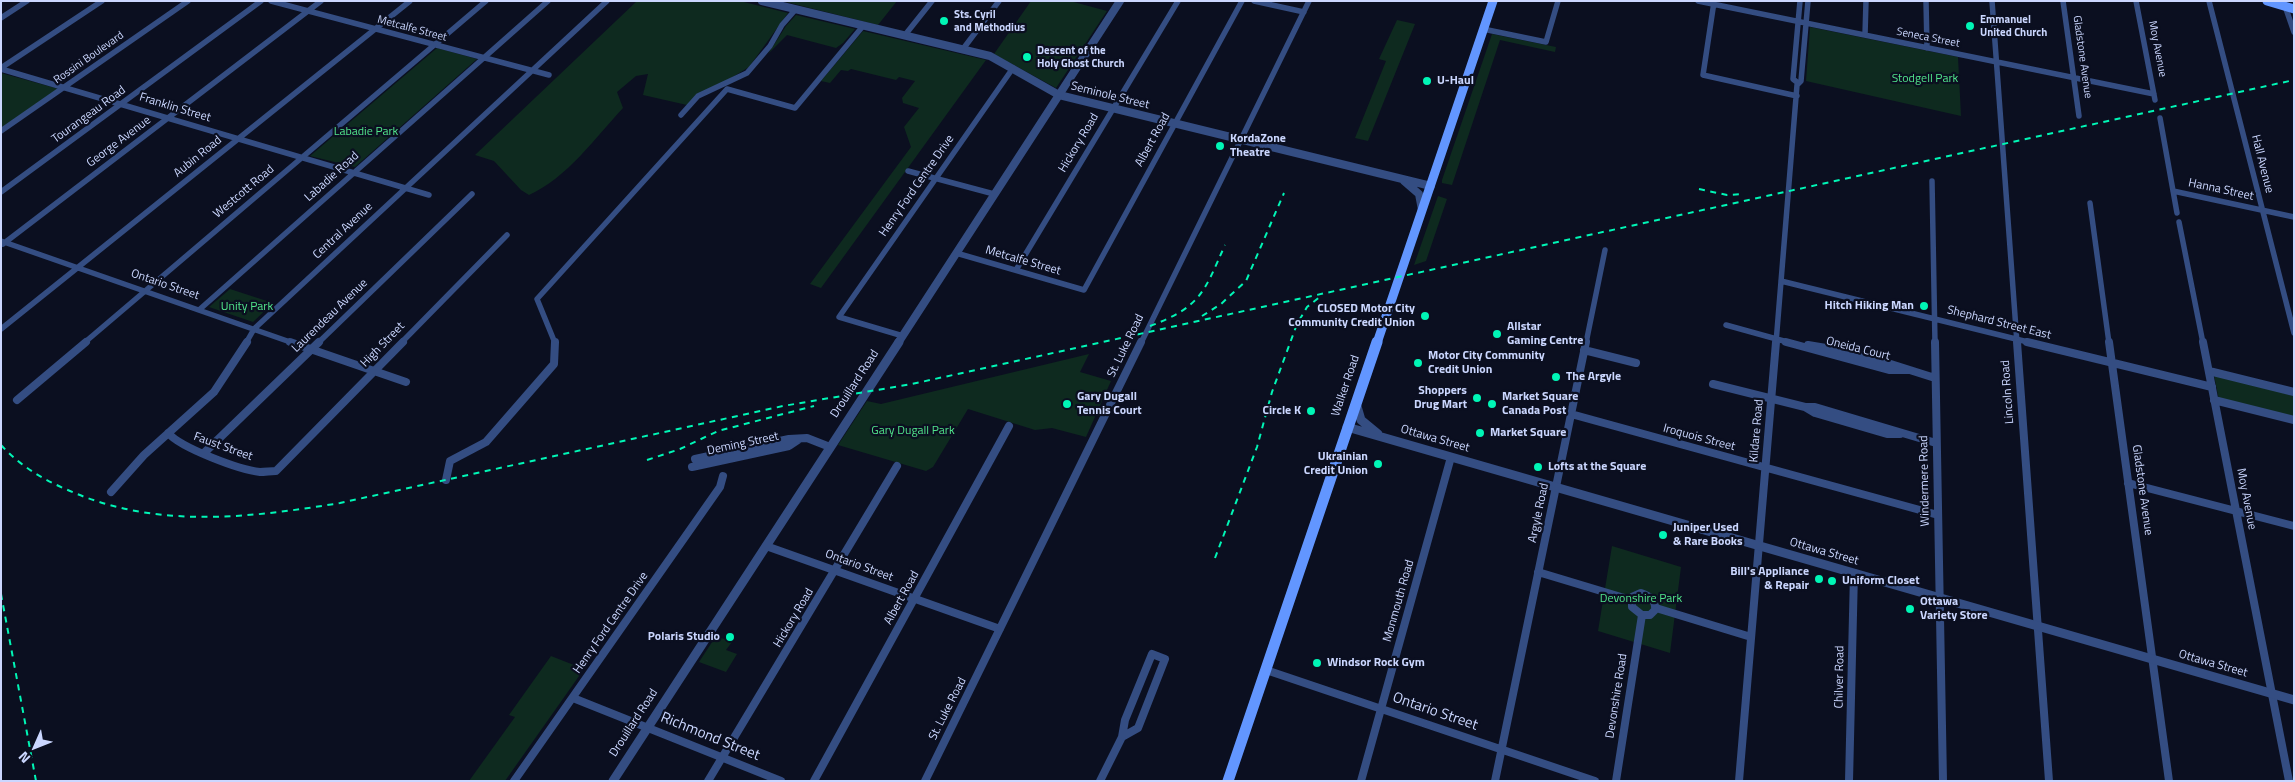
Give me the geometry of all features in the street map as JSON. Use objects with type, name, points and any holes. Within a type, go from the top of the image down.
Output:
[{"type":"main road","name":"Walker Road","points":[[1228,781],[1493,1]]},
{"type":"main road","points":[[2272,2],[2294,9]]},
{"type":"street","points":[[1,18],[27,1]]},
{"type":"street","points":[[1,68],[102,1]]},
{"type":"street","name":"Rossini Boulevard","points":[[1,131],[188,1]]},
{"type":"street","name":"Tourangeau Road","points":[[1,192],[261,1]]},
{"type":"street","name":"Metcalfe Street","points":[[271,1],[548,76]]},
{"type":"street","name":"George Avenue","points":[[2,243],[321,1]]},
{"type":"street","name":"Aubin Road","points":[[1,330],[410,1]]},
{"type":"street","name":"Westcott Road","points":[[17,400],[486,1]]},
{"type":"street","name":"Labadie Road","points":[[199,310],[548,1]]},
{"type":"street","name":"Central Avenue","points":[[111,492],[168,433],[214,392],[228,373],[254,329],[607,1]]},
{"type":"street","name":"Seminole Street","points":[[762,1],[990,56],[1060,95],[1430,186]]},
{"type":"street","points":[[905,36],[932,1]]},
{"type":"street","points":[[963,49],[999,1]]},
{"type":"street","name":"Drouillard Road","points":[[613,781],[1120,1]]},
{"type":"street","name":"Hickory Road","points":[[1016,270],[1178,1]]},
{"type":"street","name":"Albert Road","points":[[1084,290],[1242,1]]},
{"type":"street","points":[[1254,1],[1304,12]]},
{"type":"street","name":"St. Luke Road","points":[[925,781],[1309,1]]},
{"type":"street","points":[[1484,29],[1546,42],[1558,1]]},
{"type":"street","name":"Seneca Street","points":[[1698,1],[2154,94]]},
{"type":"street","name":"Kildare Road","points":[[1798,83],[1793,79],[1800,1]]},
{"type":"street","name":"Kildare Road","points":[[1739,781],[1798,83],[1801,81],[1808,1]]},
{"type":"street","points":[[1865,35],[1866,1]]},
{"type":"street","points":[[1926,1],[1927,48]]},
{"type":"street","name":"Lincoln Road","points":[[1992,1],[2049,781]]},
{"type":"street","name":"Gladstone Avenue","points":[[2063,1],[2079,116]]},
{"type":"street","name":"Moy Avenue","points":[[2136,1],[2156,100]]},
{"type":"street","name":"Hall Avenue","points":[[2209,1],[2294,333]]},
{"type":"street","points":[[1714,3],[1703,75],[1797,96]]},
{"type":"street","points":[[2285,6],[2294,32]]},
{"type":"street","points":[[681,115],[698,96],[747,72],[770,46],[782,25],[796,9]]},
{"type":"street","points":[[446,480],[450,461],[486,442],[554,364],[555,339],[537,300],[728,89],[794,108],[863,26]]},
{"type":"street","name":"Franklin Street","points":[[1,68],[429,195]]},
{"type":"street","name":"Henry Ford Centre Drive","points":[[903,336],[839,317],[1013,68]]},
{"type":"street","points":[[2160,118],[2177,213]]},
{"type":"street","points":[[908,171],[994,194]]},
{"type":"street","points":[[1397,178],[1408,183],[1419,194],[1422,210]]},
{"type":"street","name":"Windermere Road","points":[[1932,181],[1943,781]]},
{"type":"street","name":"Hanna Street","points":[[2173,191],[2294,217]]},
{"type":"street","name":"Laurendeau Avenue","points":[[204,453],[472,194]]},
{"type":"street","name":"Gladstone Avenue","points":[[2090,203],[2169,781]]},
{"type":"street","name":"Moy Avenue","points":[[2179,222],[2289,781]]},
{"type":"street","name":"High Street","points":[[276,471],[507,235]]},
{"type":"street","name":"Ontario Street","points":[[2,243],[406,382]]},
{"type":"street","name":"Argyle Road","points":[[1495,781],[1605,250]]},
{"type":"street","name":"Metcalfe Street","points":[[956,253],[1084,290]]},
{"type":"street","name":"Shephard Street East","points":[[1781,281],[2212,387]]},
{"type":"street","name":"Oneida Court","points":[[1726,324],[1805,345],[1819,352],[1889,370],[1907,370],[1935,378]]},
{"type":"street","points":[[1584,350],[1636,363]]},
{"type":"street","points":[[2209,371],[2294,392]]},
{"type":"street","points":[[1713,384],[1805,407],[1815,413],[1887,434],[1900,434],[1936,443]]},
{"type":"street","points":[[2214,400],[2294,420]]},
{"type":"street","points":[[1356,402],[1362,420],[1385,438]]},
{"type":"street","name":"Iroquois Street","points":[[1571,414],[1938,515]]},
{"type":"street","name":"Albert Road","points":[[814,781],[1009,426]]},
{"type":"street","name":"Ottawa Street","points":[[1347,427],[2294,700]]},
{"type":"street","name":"Faust Street","points":[[168,433],[174,441],[241,467],[260,472],[276,471]]},
{"type":"street","name":"Deming Street","points":[[693,463],[790,446],[799,440],[808,438],[830,447]]},
{"type":"street","name":"Monmouth Road","points":[[1361,781],[1451,457]]},
{"type":"street","name":"Hickory Road","points":[[708,781],[897,466]]},
{"type":"street","name":"Henry Ford Centre Drive","points":[[514,781],[720,487],[723,476]]},
{"type":"street","points":[[2128,483],[2294,526]]},
{"type":"street","name":"Ontario Street","points":[[766,546],[1000,629]]},
{"type":"street","points":[[1538,572],[1631,600]]},
{"type":"street","name":"Chilver Road","points":[[1849,781],[1854,573]]},
{"type":"street","points":[[1631,600],[1638,594],[1645,594],[1653,599],[1656,608]]},
{"type":"street","points":[[1631,600],[1635,610],[1642,615],[1650,615],[1656,608]]},
{"type":"street","points":[[1656,608],[1751,637]]},
{"type":"street","name":"Devonshire Road","points":[[1616,781],[1642,615]]},
{"type":"street","points":[[1100,781],[1122,737],[1124,720],[1152,654],[1165,658],[1138,728],[1122,737]]},
{"type":"street","name":"Ontario Street","points":[[1266,670],[1595,781]]},
{"type":"street","name":"Richmond Street","points":[[573,698],[781,781]]},
{"type":"green space","points":[[637,1],[740,1],[788,13],[749,67],[687,105],[643,95],[648,74],[636,76],[617,92],[623,108],[591,144],[556,178],[543,188],[529,195],[521,190],[494,161],[475,155]]},
{"type":"green space","points":[[782,1],[897,1],[878,25]]},
{"type":"green space","points":[[1031,1],[1070,1],[1107,11],[1056,88],[994,54]]},
{"type":"green space","points":[[796,15],[855,29],[836,48],[787,35],[768,54],[786,26]]},
{"type":"green space","points":[[1397,20],[1415,24],[1368,141],[1355,138],[1386,61],[1379,59]]},
{"type":"green space","name":"Stodgell Park","points":[[1810,27],[1958,57],[1961,116],[1806,81]]},
{"type":"green space","points":[[863,31],[986,60],[821,288],[810,284],[911,147],[904,127],[919,108],[903,103],[902,98],[915,81],[899,77],[896,80],[851,69],[848,71],[841,70],[830,83],[821,81]]},
{"type":"green space","points":[[1492,34],[1556,47],[1555,52],[1500,40],[1452,185],[1442,183],[1442,180]]},
{"type":"green space","name":"Labadie Park","points":[[437,48],[477,59],[355,167],[310,156]]},
{"type":"green space","points":[[1,73],[59,89],[1,129]]},
{"type":"green space","points":[[1438,196],[1447,199],[1426,261],[1414,265]]},
{"type":"green space","name":"Unity Park","points":[[230,289],[273,303],[253,322],[209,307]]},
{"type":"green space","name":"Gary Dugall Park","points":[[1089,354],[1080,372],[1111,381],[1086,437],[1052,428],[1035,430],[968,409],[933,467],[926,471],[838,445],[867,401],[881,404]]},
{"type":"green space","points":[[2214,375],[2294,394],[2294,418],[2219,400]]},
{"type":"green space","name":"Devonshire Park","points":[[1612,546],[1681,567],[1670,653],[1598,631]]},
{"type":"green space","points":[[716,636],[732,642],[726,650],[737,654],[726,672],[699,662]]},
{"type":"green space","points":[[551,656],[584,669],[505,781],[469,781],[515,717],[509,715]]},
{"type":"railway","points":[[1,445],[24,466],[51,482],[103,503],[136,511],[203,517],[238,516],[340,503],[783,406],[912,384],[2294,80]]},
{"type":"railway","points":[[1699,189],[1727,195],[1744,194]]},
{"type":"railway","points":[[1202,316],[1221,304],[1246,281],[1284,193]]},
{"type":"railway","points":[[1150,326],[1180,312],[1199,296],[1212,275],[1225,245]]},
{"type":"railway","points":[[1215,558],[1257,447],[1272,392],[1297,324],[1307,307],[1321,296]]},
{"type":"railway","points":[[647,460],[680,449],[718,431],[814,406]]},
{"type":"railway","points":[[1,594],[36,781]]},
{"type":"place","name":"Sts. Cyril and Methodius","points":[[944,21]]},
{"type":"place","name":"Emmanuel United Church","points":[[1970,26]]},
{"type":"place","name":"Descent of the Holy Ghost Church","points":[[1027,57]]},
{"type":"place","name":"U-Haul","points":[[1427,81]]},
{"type":"place","name":"KordaZone Theatre","points":[[1220,146]]},
{"type":"place","name":"Hitch Hiking Man","points":[[1924,306]]},
{"type":"place","name":"CLOSED Motor City Community Credit Union","points":[[1425,316]]},
{"type":"place","name":"Allstar Gaming Centre","points":[[1497,334]]},
{"type":"place","name":"Motor City Community Credit Union","points":[[1418,363]]},
{"type":"place","name":"The Argyle","points":[[1556,377]]},
{"type":"place","name":"Shoppers Drug Mart","points":[[1477,398]]},
{"type":"place","name":"Gary Dugall Tennis Court","points":[[1067,404]]},
{"type":"place","name":"Market Square Canada Post","points":[[1492,404]]},
{"type":"place","name":"Circle K","points":[[1311,411]]},
{"type":"place","name":"Market Square","points":[[1480,433]]},
{"type":"place","name":"Ukrainian Credit Union","points":[[1378,464]]},
{"type":"place","name":"Lofts at the Square","points":[[1538,467]]},
{"type":"place","name":"Juniper Used & Rare Books","points":[[1663,535]]},
{"type":"place","name":"Bill's Appliance & Repair","points":[[1819,579]]},
{"type":"place","name":"Uniform Closet","points":[[1832,581]]},
{"type":"place","name":"Ottawa Variety Store","points":[[1910,609]]},
{"type":"place","name":"Polaris Studio","points":[[730,637]]},
{"type":"place","name":"Windsor Rock Gym","points":[[1317,663]]}]
